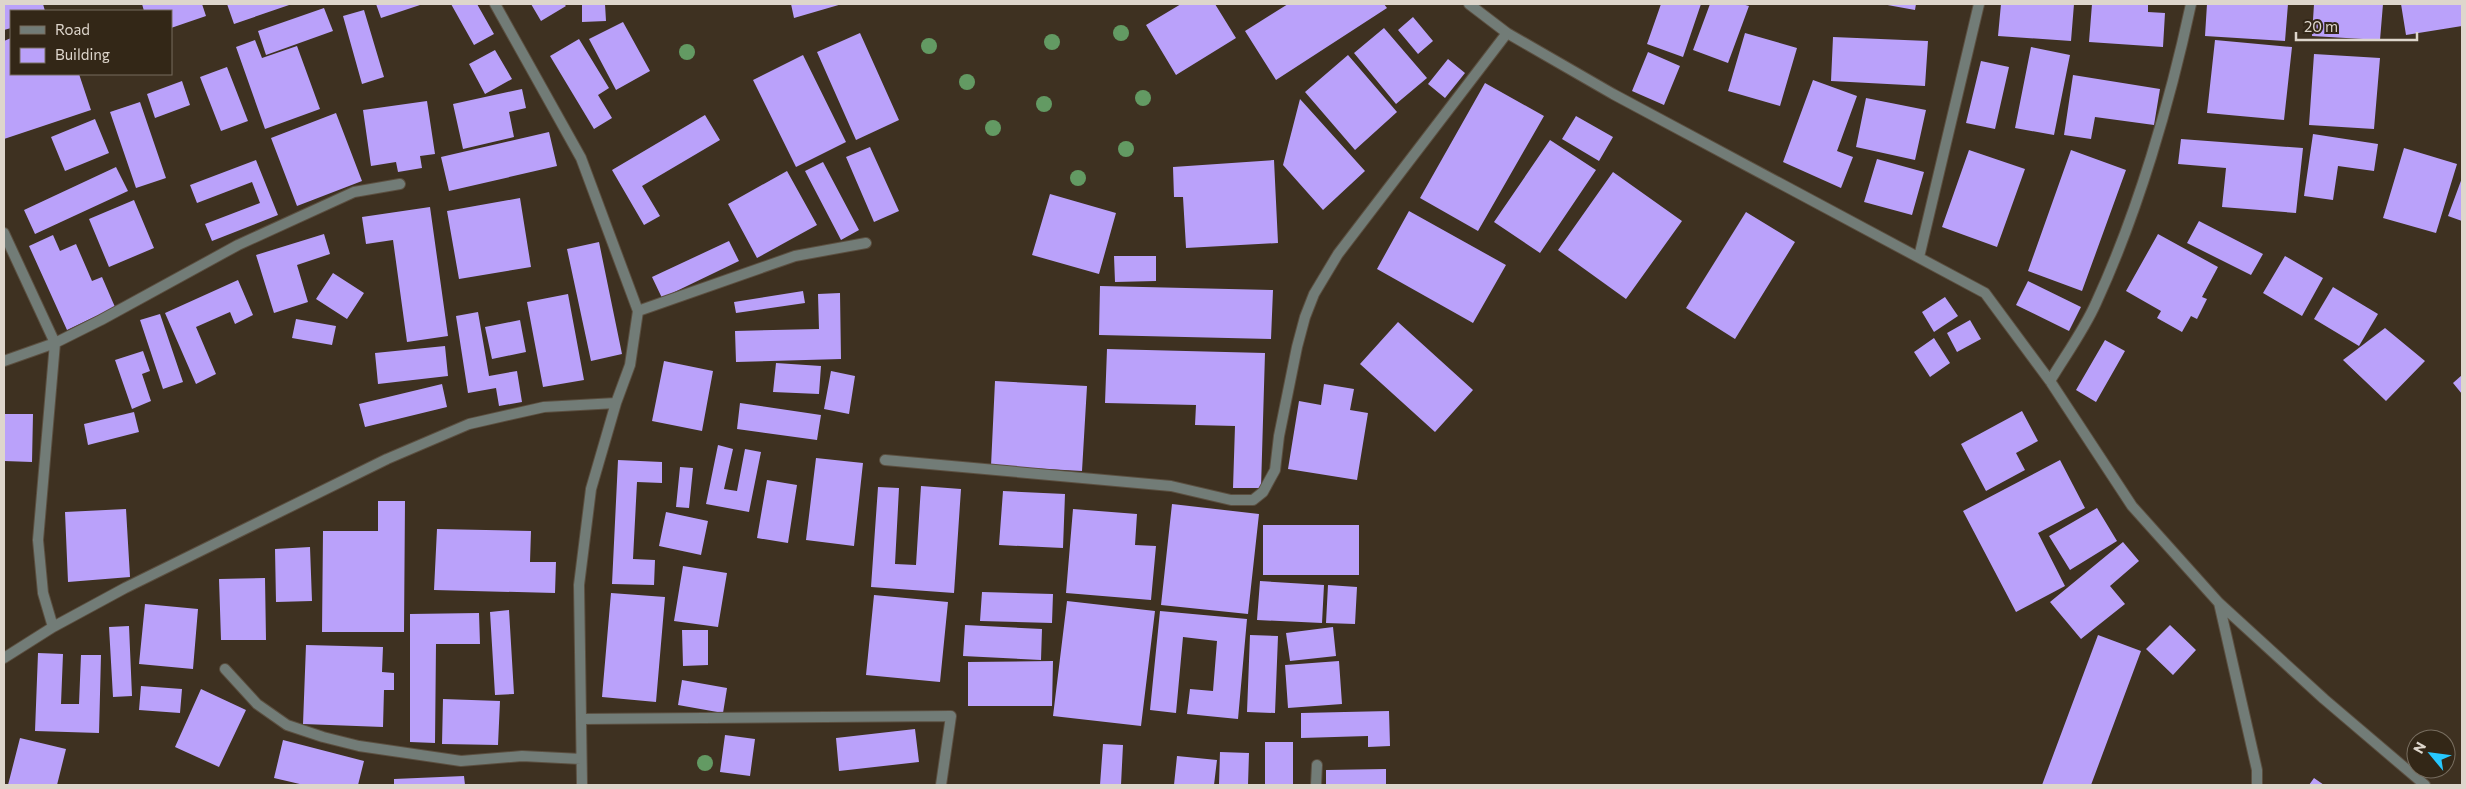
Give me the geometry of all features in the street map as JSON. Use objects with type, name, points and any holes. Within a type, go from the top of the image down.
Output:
[{"type":"street","points":[[496,4],[581,158],[638,311],[630,365],[616,402],[591,489],[579,585],[582,785]]},
{"type":"street","points":[[1469,4],[1507,33],[1614,94],[1985,293],[2050,381],[2132,506],[2219,603],[2324,699],[2425,785]]},
{"type":"street","points":[[1919,257],[1979,4]]},
{"type":"street","points":[[2050,381],[2096,304],[2137,200],[2182,44],[2191,4]]},
{"type":"street","points":[[885,460],[1171,486],[1230,500],[1253,500],[1263,492],[1275,470],[1279,436],[1297,347],[1305,317],[1314,294],[1338,254],[1507,33]]},
{"type":"street","points":[[4,362],[55,343],[238,246],[345,196],[354,192],[400,184]]},
{"type":"street","points":[[4,233],[55,343],[38,540],[43,593],[53,627]]},
{"type":"street","points":[[638,311],[795,256],[866,243]]},
{"type":"street","points":[[4,658],[53,627],[125,588],[387,459],[469,424],[544,408],[616,402]]},
{"type":"street","points":[[2219,603],[2257,770],[2257,785]]},
{"type":"street","points":[[225,670],[257,704],[287,725],[323,738],[359,746],[461,761],[522,756],[581,759]]},
{"type":"street","points":[[582,719],[950,716],[941,785]]},
{"type":"street","points":[[1316,785],[1317,765]]},
{"type":"building","points":[[4,4],[43,4],[45,10],[10,10],[10,28],[4,30]]},
{"type":"building","points":[[142,4],[202,4],[206,16],[172,28],[172,10],[144,10]]},
{"type":"building","points":[[227,4],[292,4],[234,24]]},
{"type":"building","points":[[376,4],[423,4],[381,18]]},
{"type":"building","points":[[451,4],[477,4],[494,34],[474,45]]},
{"type":"building","points":[[531,4],[564,4],[566,6],[541,21]]},
{"type":"building","points":[[582,4],[605,4],[606,21],[582,22]]},
{"type":"building","points":[[791,4],[842,4],[794,18]]},
{"type":"building","points":[[1181,4],[1215,4],[1236,38],[1176,75],[1146,25]]},
{"type":"building","points":[[1288,4],[1384,4],[1387,8],[1276,80],[1245,31]]},
{"type":"building","points":[[1661,4],[1701,4],[1683,57],[1647,44]]},
{"type":"building","points":[[1710,4],[1742,4],[1749,6],[1728,63],[1693,50]]},
{"type":"building","points":[[1882,4],[1916,4],[1915,10]]},
{"type":"building","points":[[2001,4],[2074,4],[2071,41],[1998,36]]},
{"type":"building","points":[[2092,4],[2148,4],[2148,12],[2165,13],[2163,47],[2089,42]]},
{"type":"building","points":[[2207,4],[2288,4],[2285,41],[2205,36]]},
{"type":"building","points":[[2314,4],[2383,4],[2380,40],[2312,36]]},
{"type":"building","points":[[2401,4],[2462,4],[2462,26],[2406,35]]},
{"type":"building","points":[[324,8],[333,31],[266,55],[258,31]]},
{"type":"building","points":[[364,10],[384,77],[362,84],[343,16]]},
{"type":"building","points":[[1413,17],[1433,41],[1418,54],[1398,30]]},
{"type":"building","points":[[623,22],[650,71],[616,90],[589,39]]},
{"type":"building","points":[[1384,28],[1427,78],[1396,104],[1354,53]]},
{"type":"building","points":[[860,33],[899,120],[856,140],[817,52]]},
{"type":"building","points":[[1745,33],[1797,48],[1780,106],[1728,91]]},
{"type":"building","points":[[1833,37],[1928,41],[1925,86],[1831,81]]},
{"type":"building","points":[[10,38],[10,75],[79,75],[91,110],[4,139],[4,41]]},
{"type":"building","points":[[579,39],[609,88],[598,95],[612,118],[594,129],[550,56]]},
{"type":"building","points":[[255,40],[262,58],[297,46],[320,109],[265,129],[236,47]]},
{"type":"building","points":[[2215,40],[2292,47],[2284,120],[2207,113]]},
{"type":"building","points":[[2031,47],[2070,55],[2054,135],[2015,128]]},
{"type":"building","points":[[495,50],[512,79],[485,94],[469,64]]},
{"type":"building","points":[[1648,52],[1680,66],[1664,105],[1632,91]]},
{"type":"building","points":[[2314,54],[2380,58],[2374,129],[2309,125]]},
{"type":"building","points":[[803,55],[846,142],[796,167],[753,80]]},
{"type":"building","points":[[1348,55],[1397,112],[1355,150],[1305,92]]},
{"type":"building","points":[[1448,59],[1465,73],[1445,98],[1428,84]]},
{"type":"building","points":[[1981,61],[2009,67],[1995,129],[1966,123]]},
{"type":"building","points":[[227,67],[248,121],[221,131],[200,77]]},
{"type":"building","points":[[2073,75],[2160,89],[2154,125],[2095,117],[2091,139],[2064,135]]},
{"type":"building","points":[[1813,80],[1857,96],[1837,151],[1853,157],[1841,188],[1783,162]]},
{"type":"building","points":[[182,81],[190,105],[155,118],[147,94]]},
{"type":"building","points":[[1485,83],[1544,116],[1478,231],[1420,198]]},
{"type":"building","points":[[522,89],[526,108],[509,112],[514,137],[463,149],[453,104]]},
{"type":"building","points":[[1866,98],[1926,110],[1915,160],[1856,147]]},
{"type":"building","points":[[1300,99],[1365,171],[1323,210],[1283,165]]},
{"type":"building","points":[[427,101],[435,154],[420,156],[422,168],[398,172],[396,162],[371,166],[363,110]]},
{"type":"building","points":[[140,102],[166,178],[136,188],[110,112]]},
{"type":"building","points":[[336,113],[362,181],[297,206],[271,138]]},
{"type":"building","points":[[705,115],[720,140],[642,186],[660,216],[644,225],[612,170]]},
{"type":"building","points":[[1576,116],[1613,137],[1599,161],[1562,139]]},
{"type":"building","points":[[95,119],[109,153],[65,171],[51,137]]},
{"type":"building","points":[[549,132],[557,166],[449,191],[441,157]]},
{"type":"building","points":[[2313,134],[2378,144],[2374,171],[2338,166],[2333,200],[2304,196]]},
{"type":"building","points":[[2181,139],[2303,148],[2296,213],[2222,207],[2226,168],[2178,164]]},
{"type":"building","points":[[1550,140],[1596,170],[1540,253],[1494,222]]},
{"type":"building","points":[[870,147],[899,211],[874,222],[846,157]]},
{"type":"building","points":[[2404,148],[2457,164],[2436,233],[2383,218]]},
{"type":"building","points":[[1969,150],[2025,169],[1997,247],[1942,227]]},
{"type":"building","points":[[2071,150],[2126,170],[2082,291],[2028,271]]},
{"type":"building","points":[[1877,159],[1924,172],[1912,215],[1864,202]]},
{"type":"building","points":[[256,160],[278,215],[212,241],[205,224],[260,203],[252,182],[197,203],[190,185]]},
{"type":"building","points":[[1274,160],[1278,243],[1186,248],[1183,197],[1174,197],[1173,167]]},
{"type":"building","points":[[823,162],[859,230],[841,240],[805,171]]},
{"type":"building","points":[[116,167],[128,191],[35,234],[24,210]]},
{"type":"building","points":[[787,171],[817,225],[757,258],[728,204]]},
{"type":"building","points":[[1613,172],[1682,221],[1626,299],[1558,250]]},
{"type":"building","points":[[2462,178],[2462,221],[2448,216]]},
{"type":"building","points":[[1050,194],[1116,213],[1099,274],[1032,255]]},
{"type":"building","points":[[520,198],[531,267],[459,279],[447,211]]},
{"type":"building","points":[[134,200],[154,248],[109,267],[89,219]]},
{"type":"building","points":[[430,207],[448,336],[407,342],[393,240],[366,244],[362,217]]},
{"type":"building","points":[[1409,211],[1506,265],[1473,323],[1377,269]]},
{"type":"building","points":[[1746,212],[1795,242],[1735,339],[1686,308]]},
{"type":"building","points":[[2199,221],[2263,254],[2251,275],[2187,243]]},
{"type":"building","points":[[324,234],[330,254],[297,265],[308,302],[274,313],[256,255]]},
{"type":"building","points":[[2158,234],[2218,267],[2202,297],[2207,299],[2197,319],[2191,316],[2182,332],[2157,318],[2161,311],[2126,291]]},
{"type":"building","points":[[53,235],[60,251],[76,244],[92,281],[102,277],[115,307],[67,330],[29,246]]},
{"type":"building","points":[[729,241],[739,261],[662,298],[652,277]]},
{"type":"building","points":[[599,242],[622,354],[591,361],[567,249]]},
{"type":"building","points":[[1114,256],[1156,256],[1156,281],[1115,282]]},
{"type":"building","points":[[2285,256],[2323,278],[2302,316],[2263,293]]},
{"type":"building","points":[[333,273],[364,293],[347,319],[316,299]]},
{"type":"building","points":[[238,280],[253,315],[235,324],[230,312],[196,327],[216,374],[196,384],[165,313]]},
{"type":"building","points":[[2028,281],[2081,307],[2069,331],[2016,305]]},
{"type":"building","points":[[1100,286],[1273,290],[1271,339],[1099,335]]},
{"type":"building","points":[[2333,287],[2378,314],[2359,346],[2314,319]]},
{"type":"building","points":[[803,291],[805,303],[736,313],[734,302]]},
{"type":"building","points":[[840,293],[841,359],[736,362],[735,331],[819,329],[818,294]]},
{"type":"building","points":[[568,294],[584,380],[543,387],[527,302]]},
{"type":"building","points":[[1945,297],[1958,316],[1934,332],[1922,312]]},
{"type":"building","points":[[478,312],[489,376],[517,371],[522,402],[499,406],[496,388],[468,393],[456,316]]},
{"type":"building","points":[[160,314],[183,382],[163,389],[140,320]]},
{"type":"building","points":[[296,319],[336,326],[332,345],[292,338]]},
{"type":"building","points":[[520,320],[526,352],[492,359],[485,327]]},
{"type":"building","points":[[1970,320],[1981,339],[1957,352],[1947,333]]},
{"type":"building","points":[[1398,322],[1473,390],[1435,432],[1360,364]]},
{"type":"building","points":[[2385,328],[2425,361],[2386,401],[2343,360]]},
{"type":"building","points":[[1934,338],[1950,363],[1930,377],[1914,352]]},
{"type":"building","points":[[2105,340],[2125,351],[2096,402],[2076,390]]},
{"type":"building","points":[[445,346],[448,376],[378,384],[375,353]]},
{"type":"building","points":[[1107,349],[1265,353],[1261,488],[1233,488],[1235,426],[1195,425],[1196,405],[1105,403]]},
{"type":"building","points":[[143,351],[150,371],[142,374],[151,401],[132,409],[115,360]]},
{"type":"building","points":[[664,361],[713,371],[702,431],[652,421]]},
{"type":"building","points":[[776,363],[821,366],[819,394],[773,392]]},
{"type":"building","points":[[831,371],[855,376],[849,414],[824,409]]},
{"type":"building","points":[[2462,375],[2462,394],[2453,383]]},
{"type":"building","points":[[995,381],[1087,386],[1082,471],[991,466]]},
{"type":"building","points":[[442,384],[447,407],[365,427],[359,404]]},
{"type":"building","points":[[1324,384],[1354,389],[1350,410],[1368,413],[1357,480],[1288,469],[1299,401],[1321,405]]},
{"type":"building","points":[[740,403],[821,415],[817,440],[737,429]]},
{"type":"building","points":[[2022,411],[2038,441],[2016,453],[2025,470],[1986,491],[1961,444]]},
{"type":"building","points":[[134,412],[139,432],[88,445],[84,424]]},
{"type":"building","points":[[4,414],[33,414],[32,462],[4,461]]},
{"type":"building","points":[[718,445],[733,449],[724,489],[737,491],[745,449],[761,452],[749,512],[706,504]]},
{"type":"building","points":[[816,458],[863,463],[854,546],[806,540]]},
{"type":"building","points":[[618,460],[662,462],[662,483],[637,482],[633,559],[655,560],[654,585],[612,584]]},
{"type":"building","points":[[2060,460],[2085,508],[2038,533],[2065,586],[2016,612],[1963,511]]},
{"type":"building","points":[[680,467],[693,468],[689,508],[676,507]]},
{"type":"building","points":[[767,480],[797,485],[788,543],[757,538]]},
{"type":"building","points":[[921,486],[961,489],[954,593],[871,587],[878,487],[899,488],[895,564],[916,565]]},
{"type":"building","points":[[1003,491],[1065,494],[1063,548],[999,545]]},
{"type":"building","points":[[378,501],[405,501],[404,632],[322,632],[323,531],[378,531]]},
{"type":"building","points":[[1172,504],[1259,514],[1248,614],[1161,605]]},
{"type":"building","points":[[2097,508],[2117,541],[2070,570],[2049,536]]},
{"type":"building","points":[[126,509],[130,577],[68,582],[65,512]]},
{"type":"building","points":[[1073,509],[1137,514],[1135,545],[1156,546],[1151,600],[1066,593]]},
{"type":"building","points":[[666,512],[708,521],[701,555],[659,546]]},
{"type":"building","points":[[1263,525],[1359,525],[1359,575],[1263,575]]},
{"type":"building","points":[[437,529],[531,531],[530,562],[556,562],[555,593],[434,590]]},
{"type":"building","points":[[2123,542],[2139,561],[2110,586],[2125,604],[2081,639],[2050,602]]},
{"type":"building","points":[[310,547],[312,601],[276,602],[275,549]]},
{"type":"building","points":[[683,566],[727,573],[718,627],[674,621]]},
{"type":"building","points":[[265,578],[266,640],[221,640],[219,579]]},
{"type":"building","points":[[1260,581],[1324,585],[1322,623],[1257,620]]},
{"type":"building","points":[[1328,585],[1357,587],[1355,624],[1326,623]]},
{"type":"building","points":[[982,592],[1053,594],[1052,623],[980,621]]},
{"type":"building","points":[[611,593],[665,597],[656,702],[602,697]]},
{"type":"building","points":[[874,595],[948,602],[940,682],[866,675]]},
{"type":"building","points":[[1067,601],[1155,611],[1141,726],[1053,716]]},
{"type":"building","points":[[145,604],[198,609],[193,669],[139,664]]},
{"type":"building","points":[[509,610],[514,694],[495,695],[490,612]]},
{"type":"building","points":[[1160,611],[1247,619],[1238,719],[1187,714],[1190,689],[1213,691],[1217,641],[1183,637],[1176,713],[1150,710]]},
{"type":"building","points":[[479,613],[480,644],[436,644],[435,743],[410,742],[410,614]]},
{"type":"building","points":[[965,625],[1042,629],[1041,660],[963,656]]},
{"type":"building","points":[[2170,625],[2196,650],[2173,675],[2146,649]]},
{"type":"building","points":[[129,626],[132,696],[113,697],[109,627]]},
{"type":"building","points":[[1333,627],[1336,656],[1290,661],[1286,633]]},
{"type":"building","points":[[682,630],[708,630],[708,665],[683,666]]},
{"type":"building","points":[[1250,635],[1278,636],[1275,713],[1247,712]]},
{"type":"building","points":[[2098,635],[2141,651],[2091,785],[2042,785]]},
{"type":"building","points":[[306,645],[383,647],[382,672],[394,673],[394,690],[384,690],[383,727],[303,724]]},
{"type":"building","points":[[38,653],[63,654],[61,704],[79,704],[81,655],[101,655],[99,733],[35,731]]},
{"type":"building","points":[[1053,661],[1052,706],[968,706],[968,662]]},
{"type":"building","points":[[1339,661],[1342,704],[1288,708],[1285,665]]},
{"type":"building","points":[[682,680],[727,688],[723,713],[678,705]]},
{"type":"building","points":[[141,686],[182,689],[180,713],[139,710]]},
{"type":"building","points":[[201,689],[246,710],[219,767],[175,747]]},
{"type":"building","points":[[443,699],[500,701],[498,745],[442,744]]},
{"type":"building","points":[[1389,711],[1390,746],[1368,747],[1368,736],[1301,738],[1301,713]]},
{"type":"building","points":[[915,729],[919,762],[839,771],[836,738]]},
{"type":"building","points":[[725,735],[755,739],[750,776],[720,772]]},
{"type":"building","points":[[20,738],[66,749],[57,785],[8,785]]},
{"type":"building","points":[[283,740],[364,761],[358,785],[304,785],[274,778]]},
{"type":"building","points":[[1265,742],[1293,742],[1293,785],[1265,785]]},
{"type":"building","points":[[1103,744],[1123,745],[1121,785],[1100,785]]},
{"type":"building","points":[[1220,752],[1249,753],[1248,785],[1219,785]]},
{"type":"building","points":[[1177,756],[1217,760],[1214,785],[1174,785]]},
{"type":"building","points":[[1386,769],[1386,785],[1326,785],[1326,770]]},
{"type":"building","points":[[464,776],[465,785],[394,785],[394,779]]},
{"type":"building","points":[[2314,778],[2324,785],[2309,785]]}]
